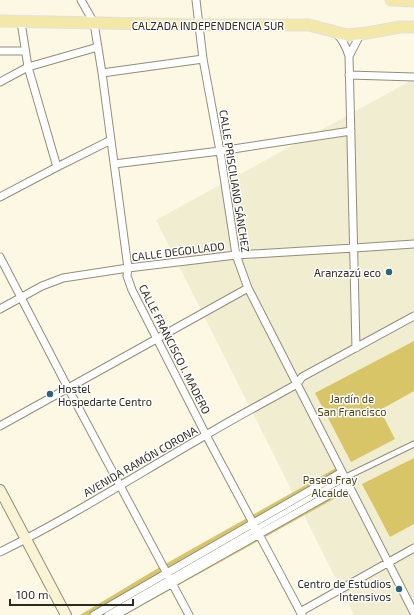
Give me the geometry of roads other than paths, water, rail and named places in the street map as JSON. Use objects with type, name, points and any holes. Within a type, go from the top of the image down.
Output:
[{"type":"main road","points":[[391,0],[414,1]]},
{"type":"main road","name":"CALZADA INDEPENDENCIA SUR","points":[[0,21],[199,25],[309,25],[347,35],[400,27],[414,27]]},
{"type":"main road","points":[[0,490],[66,615]]},
{"type":"street","name":"CALLE FRANCISCO I. MADERO","points":[[81,0],[94,23],[102,73],[128,276],[132,290],[299,614]]},
{"type":"street","name":"CALLE PRISCILIANO SÁNCHEZ","points":[[196,0],[203,59],[220,151],[236,254],[248,288],[414,613]]},
{"type":"street","points":[[21,22],[28,67],[57,167]]},
{"type":"street","points":[[335,33],[343,40],[349,56],[356,348]]},
{"type":"street","points":[[349,56],[359,37],[367,33]]},
{"type":"street","points":[[0,82],[28,67],[98,46]]},
{"type":"street","points":[[0,51],[25,51]]},
{"type":"street","points":[[102,73],[203,59]]},
{"type":"street","points":[[350,75],[414,77]]},
{"type":"street","points":[[114,164],[220,151],[351,131]]},
{"type":"street","points":[[0,197],[111,140]]},
{"type":"street","name":"CALLE DEGOLLADO","points":[[0,309],[42,286],[63,278],[236,254],[414,244]]},
{"type":"street","points":[[0,257],[189,615]]},
{"type":"street","points":[[0,426],[248,288]]},
{"type":"street","name":"AVENIDA RAMÓN CORONA","points":[[0,552],[120,486],[206,435],[297,384],[302,377],[414,316]]},
{"type":"street","points":[[107,615],[345,478],[414,444]]},
{"type":"street","points":[[94,615],[169,579],[345,478]]},
{"type":"street","points":[[299,614],[387,562],[414,548]]},
{"type":"street","points":[[116,615],[169,579]]},
{"type":"place","name":"Aranzazú eco","points":[[389,272]]},
{"type":"place","name":"Hostel Hospedarte Centro","points":[[50,394]]},
{"type":"place","name":"Centro de Estudios Intensivos","points":[[399,589]]},
{"type":"park label","name":"Jardín de San Francisco","points":[[352,404]]},
{"type":"park label","name":"Paseo Fray Alcalde","points":[[330,485]]}]
